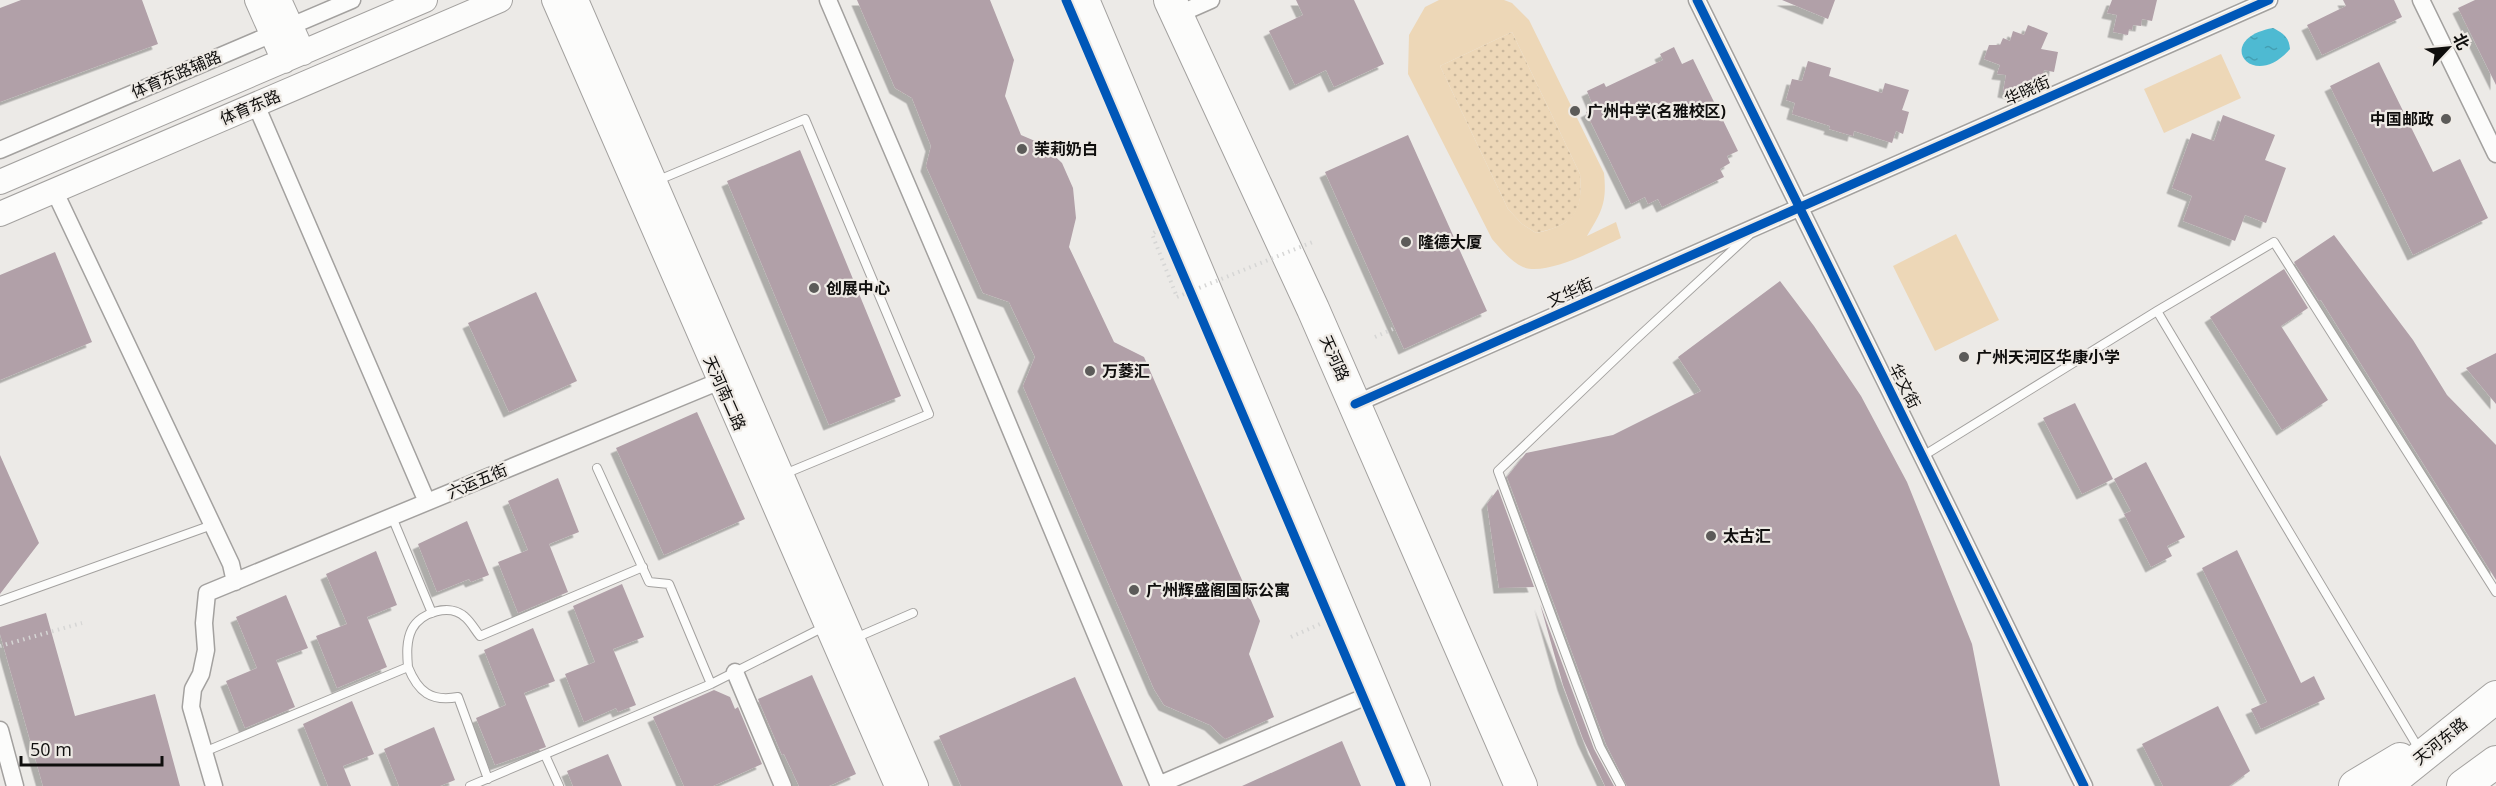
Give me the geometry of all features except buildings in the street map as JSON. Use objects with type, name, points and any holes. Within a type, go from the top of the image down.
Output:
[{"type":"highway","points":[[1083,0],[1213,303],[1414,786]]},
{"type":"highway","name":"天河路","points":[[1173,8],[1355,404],[1521,786]]},
{"type":"highway","name":"天河东路","points":[[2385,786],[2496,697]]},
{"type":"highway","points":[[2355,786],[2467,718]]},
{"type":"highway","points":[[2463,786],[2496,762]]},
{"type":"street","points":[[257,0],[281,29],[294,57]]},
{"type":"street","points":[[279,0],[281,29]]},
{"type":"street","name":"体育东路辅路","points":[[0,150],[352,0]]},
{"type":"street","name":"体育东路","points":[[0,182],[425,0]]},
{"type":"street","name":"体育东路","points":[[0,214],[500,0]]},
{"type":"street","name":"天河南二路","points":[[554,0],[645,185],[773,479],[839,637],[897,786]]},
{"type":"street","name":"天河南二路","points":[[576,0],[720,381],[773,479]]},
{"type":"street","points":[[828,0],[1159,785],[1374,693]]},
{"type":"street","points":[[1173,8],[1211,0]]},
{"type":"street","name":"华文街","points":[[1697,0],[2084,786]]},
{"type":"street","points":[[2226,0],[2231,17]]},
{"type":"street","name":"华晓街","points":[[1797,207],[2269,0]]},
{"type":"street","points":[[2421,0],[2496,154]]},
{"type":"street","points":[[256,105],[427,502]]},
{"type":"street","points":[[54,190],[231,564],[235,582]]},
{"type":"street","name":"文华街","points":[[1355,404],[1797,207]]},
{"type":"street","name":"六运五街","points":[[204,752],[191,707],[193,689],[201,674],[206,650],[204,623],[207,593],[720,381]]},
{"type":"street","name":"天河南二路","points":[[839,637],[916,786]]},
{"type":"street","points":[[735,672],[783,786]]},
{"type":"street","points":[[0,730],[15,786]]},
{"type":"street","points":[[204,752],[214,786]]},
{"type":"lane","points":[[645,185],[805,119],[929,414],[773,479]]},
{"type":"lane","points":[[1621,786],[1600,747],[1498,471],[1634,341],[1765,221]]},
{"type":"lane","points":[[1923,456],[2157,311],[2274,242],[2496,592]]},
{"type":"lane","points":[[2157,311],[2419,749]]},
{"type":"lane","points":[[597,468],[649,582],[669,584],[711,684]]},
{"type":"lane","points":[[392,517],[432,613]]},
{"type":"lane","points":[[0,601],[212,525]]},
{"type":"lane","points":[[488,778],[458,697],[445,699],[428,695],[414,681],[408,667],[407,649],[412,629],[424,617],[445,609],[464,615],[480,636],[643,567]]},
{"type":"lane","points":[[470,786],[735,672],[913,613]]},
{"type":"lane","points":[[204,752],[408,667]]},
{"type":"lane","points":[[545,755],[559,786]]},
{"type":"path","points":[[1158,218],[1167,239]]},
{"type":"path","points":[[1162,260],[1178,297],[1315,241]]},
{"type":"path","points":[[1184,280],[1193,301]]},
{"type":"path","points":[[1375,337],[1395,328]]},
{"type":"path","points":[[1291,638],[1329,620]]},
{"type":"path","points":[[0,646],[82,623]]},
{"type":"shaded area","points":[[1439,0],[1504,0],[1512,3],[1529,20],[1604,173],[1604,200],[1587,236],[1616,222],[1621,238],[1558,265],[1533,269],[1514,262],[1492,239],[1408,74],[1409,35],[1425,7]],"holes":[[[1512,32],[1580,174],[1580,198],[1573,215],[1567,221],[1549,230],[1536,233],[1522,224],[1508,209],[1440,66]]]},
{"type":"shaded area","points":[[1512,32],[1580,174],[1580,198],[1574,215],[1560,225],[1536,233],[1522,224],[1508,209],[1440,66]]},
{"type":"shaded area","points":[[2221,54],[2241,98],[2164,133],[2144,89]]},
{"type":"shaded area","points":[[1956,234],[1999,320],[1935,351],[1893,266]]},
{"type":"water","points":[[2273,28],[2285,36],[2290,49],[2276,61],[2263,66],[2252,65],[2244,59],[2242,51],[2245,42],[2255,34]]},
{"type":"cycle path","points":[[1066,0],[1401,786]]},
{"type":"cycle path","points":[[1697,0],[2084,786]]},
{"type":"cycle path","points":[[1355,404],[2269,0]]},
{"type":"place","name":"广州中学(名雅校区)","points":[[1575,111]]},
{"type":"place","name":"中国邮政","points":[[2446,119]]},
{"type":"place","name":"茉莉奶白","points":[[1022,149]]},
{"type":"place","name":"隆德大厦","points":[[1406,242]]},
{"type":"place","name":"创展中心","points":[[814,288]]},
{"type":"place","name":"广州天河区华康小学","points":[[1964,357]]},
{"type":"place","name":"万菱汇","points":[[1090,371]]},
{"type":"place","name":"太古汇","points":[[1711,536]]},
{"type":"place","name":"广州辉盛阁国际公寓","points":[[1134,590]]}]
